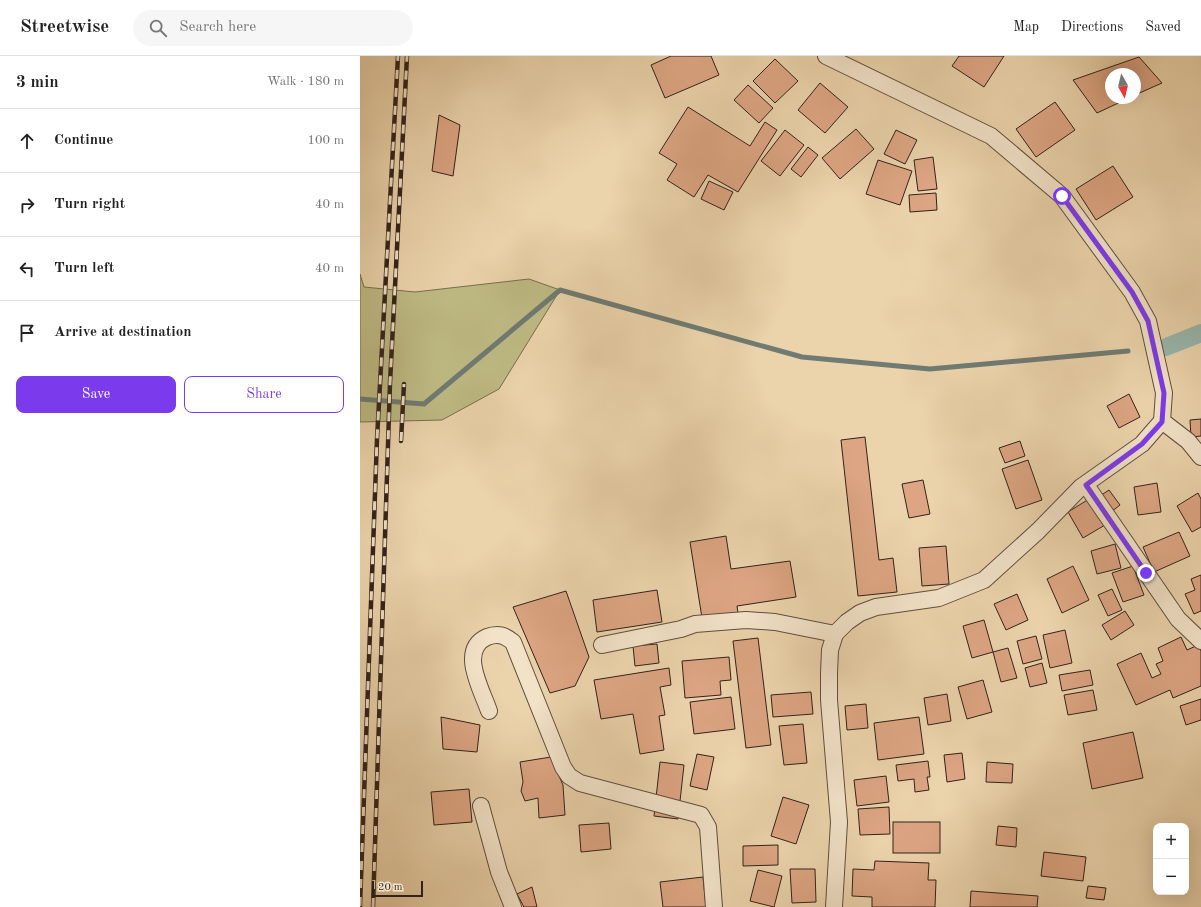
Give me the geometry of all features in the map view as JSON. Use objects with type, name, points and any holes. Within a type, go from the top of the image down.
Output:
[{"type":"street","points":[[826,56],[991,136],[1062,196],[1132,292],[1148,321],[1164,393],[1162,422],[1142,444],[1086,485],[1081,487],[1038,531],[984,580],[939,598],[876,607],[860,613],[847,622],[835,634],[830,650],[829,673],[829,700],[839,822],[834,907]]},
{"type":"street","points":[[1162,422],[1188,441],[1201,457]]},
{"type":"street","points":[[1086,485],[1178,619],[1201,641]]},
{"type":"street","points":[[602,645],[682,629],[695,624],[746,620],[775,622],[835,634]]},
{"type":"street","points":[[489,711],[473,665],[473,650],[480,641],[494,635],[504,636],[512,642],[563,767],[569,776],[580,783],[701,816],[708,827],[714,907]]},
{"type":"street","points":[[481,806],[499,872],[513,907]]},
{"type":"shaded area","points":[[360,274],[364,287],[415,292],[529,279],[560,290],[499,389],[442,420],[360,422]]},
{"type":"building","points":[[671,56],[711,56],[719,75],[665,98],[651,65]]},
{"type":"building","points":[[959,56],[1004,56],[984,87],[952,66]]},
{"type":"building","points":[[1139,57],[1162,83],[1141,92],[1141,68],[1107,68]]},
{"type":"building","points":[[775,59],[798,81],[775,103],[753,81]]},
{"type":"building","points":[[1105,69],[1105,104],[1116,104],[1097,113],[1073,80]]},
{"type":"building","points":[[820,83],[848,107],[825,133],[798,110]]},
{"type":"building","points":[[748,85],[773,108],[759,123],[734,100]]},
{"type":"building","points":[[1055,102],[1075,130],[1036,157],[1016,129]]},
{"type":"building","points":[[688,107],[750,146],[765,122],[777,130],[738,192],[708,175],[694,197],[667,180],[677,164],[659,153]]},
{"type":"building","points":[[439,115],[460,125],[453,176],[432,171]]},
{"type":"building","points":[[856,129],[874,149],[840,179],[822,158]]},
{"type":"building","points":[[785,130],[804,145],[780,176],[761,161]]},
{"type":"building","points":[[896,130],[917,140],[905,164],[884,154]]},
{"type":"building","points":[[808,147],[818,155],[801,177],[791,169]]},
{"type":"building","points":[[933,157],[937,189],[918,191],[914,160]]},
{"type":"building","points":[[878,160],[912,171],[900,205],[866,194]]},
{"type":"building","points":[[1113,166],[1133,197],[1096,220],[1076,189]]},
{"type":"building","points":[[709,181],[733,192],[724,210],[701,199]]},
{"type":"building","points":[[936,193],[937,210],[910,212],[909,195]]},
{"type":"building","points":[[1129,394],[1140,417],[1119,428],[1107,406]]},
{"type":"building","points":[[1201,419],[1201,436],[1191,437],[1190,420]]},
{"type":"building","points":[[865,437],[879,560],[893,558],[897,592],[858,596],[841,440]]},
{"type":"building","points":[[1020,441],[1025,456],[1005,463],[999,448]]},
{"type":"building","points":[[1028,460],[1042,500],[1016,509],[1002,469]]},
{"type":"building","points":[[923,480],[930,514],[909,518],[902,484]]},
{"type":"building","points":[[1157,483],[1161,512],[1138,515],[1134,487]]},
{"type":"building","points":[[1109,490],[1120,505],[1111,512],[1100,496]]},
{"type":"building","points":[[1198,493],[1201,499],[1201,527],[1192,532],[1177,506]]},
{"type":"building","points":[[1089,499],[1105,525],[1083,538],[1068,512]]},
{"type":"building","points":[[1179,532],[1190,556],[1154,572],[1143,547]]},
{"type":"building","points":[[726,536],[731,569],[790,561],[796,597],[737,606],[738,613],[702,618],[690,542]]},
{"type":"building","points":[[1115,544],[1121,568],[1097,574],[1091,551]]},
{"type":"building","points":[[946,546],[949,584],[922,586],[919,548]]},
{"type":"building","points":[[1073,566],[1089,600],[1062,613],[1047,579]]},
{"type":"building","points":[[1133,566],[1144,595],[1123,602],[1112,573]]},
{"type":"building","points":[[1201,575],[1201,611],[1194,614],[1185,594],[1195,590],[1191,579]]},
{"type":"building","points":[[1112,589],[1122,610],[1108,616],[1098,595]]},
{"type":"building","points":[[657,590],[662,622],[597,632],[593,600]]},
{"type":"building","points":[[566,591],[589,657],[575,686],[550,693],[513,607]]},
{"type":"building","points":[[1017,594],[1028,620],[1006,630],[994,604]]},
{"type":"building","points":[[1125,611],[1134,625],[1111,640],[1102,625]]},
{"type":"building","points":[[984,620],[993,652],[972,658],[963,626]]},
{"type":"building","points":[[1065,630],[1072,663],[1050,668],[1043,635]]},
{"type":"building","points":[[1036,636],[1042,659],[1023,664],[1017,641]]},
{"type":"building","points":[[1181,637],[1187,650],[1198,645],[1201,651],[1201,686],[1173,698],[1170,690],[1136,705],[1117,664],[1141,653],[1152,678],[1161,674],[1156,664],[1163,661],[1158,648]]},
{"type":"building","points":[[758,638],[771,745],[746,748],[733,641]]},
{"type":"building","points":[[657,644],[659,663],[635,666],[633,646]]},
{"type":"building","points":[[1008,648],[1017,678],[1001,682],[993,652]]},
{"type":"building","points":[[729,657],[731,680],[720,681],[721,695],[685,698],[682,661]]},
{"type":"building","points":[[1042,663],[1047,683],[1030,687],[1025,668]]},
{"type":"building","points":[[669,668],[671,685],[660,687],[665,715],[659,716],[664,750],[640,754],[633,714],[601,719],[594,680]]},
{"type":"building","points":[[1090,670],[1093,685],[1062,691],[1059,675]]},
{"type":"building","points":[[983,680],[992,712],[967,719],[958,687]]},
{"type":"building","points":[[1093,690],[1097,710],[1068,715],[1064,695]]},
{"type":"building","points":[[811,692],[813,714],[773,717],[771,695]]},
{"type":"building","points":[[947,694],[951,721],[928,725],[924,698]]},
{"type":"building","points":[[731,697],[735,729],[694,734],[690,702]]},
{"type":"building","points":[[1201,699],[1201,720],[1186,725],[1180,706]]},
{"type":"building","points":[[866,704],[868,728],[847,730],[845,706]]},
{"type":"building","points":[[441,717],[480,725],[477,752],[443,749]]},
{"type":"building","points":[[919,717],[924,754],[878,760],[874,723]]},
{"type":"building","points":[[803,724],[807,763],[784,765],[779,726]]},
{"type":"building","points":[[1133,732],[1143,778],[1092,789],[1083,743]]},
{"type":"building","points":[[962,753],[965,779],[947,782],[944,755]]},
{"type":"building","points":[[697,754],[714,757],[707,790],[690,786]]},
{"type":"building","points":[[551,757],[563,785],[565,815],[539,818],[538,798],[525,801],[521,791],[523,782],[520,762]]},
{"type":"building","points":[[928,761],[930,777],[927,777],[929,790],[915,792],[914,779],[898,781],[896,765]]},
{"type":"building","points":[[660,762],[684,765],[678,819],[654,816]]},
{"type":"building","points":[[987,762],[1013,764],[1012,783],[986,782]]},
{"type":"building","points":[[886,776],[889,802],[857,806],[854,780]]},
{"type":"building","points":[[469,789],[472,822],[434,825],[431,792]]},
{"type":"building","points":[[783,797],[809,805],[796,844],[771,836]]},
{"type":"building","points":[[889,807],[890,834],[860,835],[858,809]]},
{"type":"building","points":[[893,822],[940,822],[940,853],[893,853]]},
{"type":"building","points":[[609,823],[611,849],[581,852],[579,825]]},
{"type":"building","points":[[998,826],[1017,828],[1016,847],[996,845]]},
{"type":"building","points":[[778,845],[778,865],[743,866],[743,846]]},
{"type":"building","points":[[1044,852],[1086,857],[1083,881],[1041,876]]},
{"type":"building","points":[[875,861],[929,863],[928,880],[936,880],[935,907],[872,907],[872,897],[852,896],[853,869],[874,870]]},
{"type":"building","points":[[790,869],[815,869],[816,902],[792,903]]},
{"type":"building","points":[[758,870],[782,876],[774,907],[750,901]]},
{"type":"building","points":[[703,877],[706,907],[663,907],[660,882]]},
{"type":"building","points":[[1088,886],[1106,888],[1104,900],[1086,898]]},
{"type":"building","points":[[532,887],[537,907],[524,907],[517,894]]},
{"type":"building","points":[[971,891],[1038,896],[1037,907],[970,907]]},
{"type":"waterway","points":[[360,399],[424,404],[560,290],[802,357],[930,369],[1128,351]]},
{"type":"waterway","points":[[1166,347],[1201,333]]},
{"type":"railway","points":[[360,906],[377,439],[398,56]]},
{"type":"railway","points":[[373,907],[390,383],[407,56]]},
{"type":"railway","points":[[401,441],[404,384]]},
{"type":"route","points":[[1062,196],[1132,292],[1148,321],[1164,393],[1162,422],[1142,444],[1086,485],[1118,529],[1146,573]]}]
